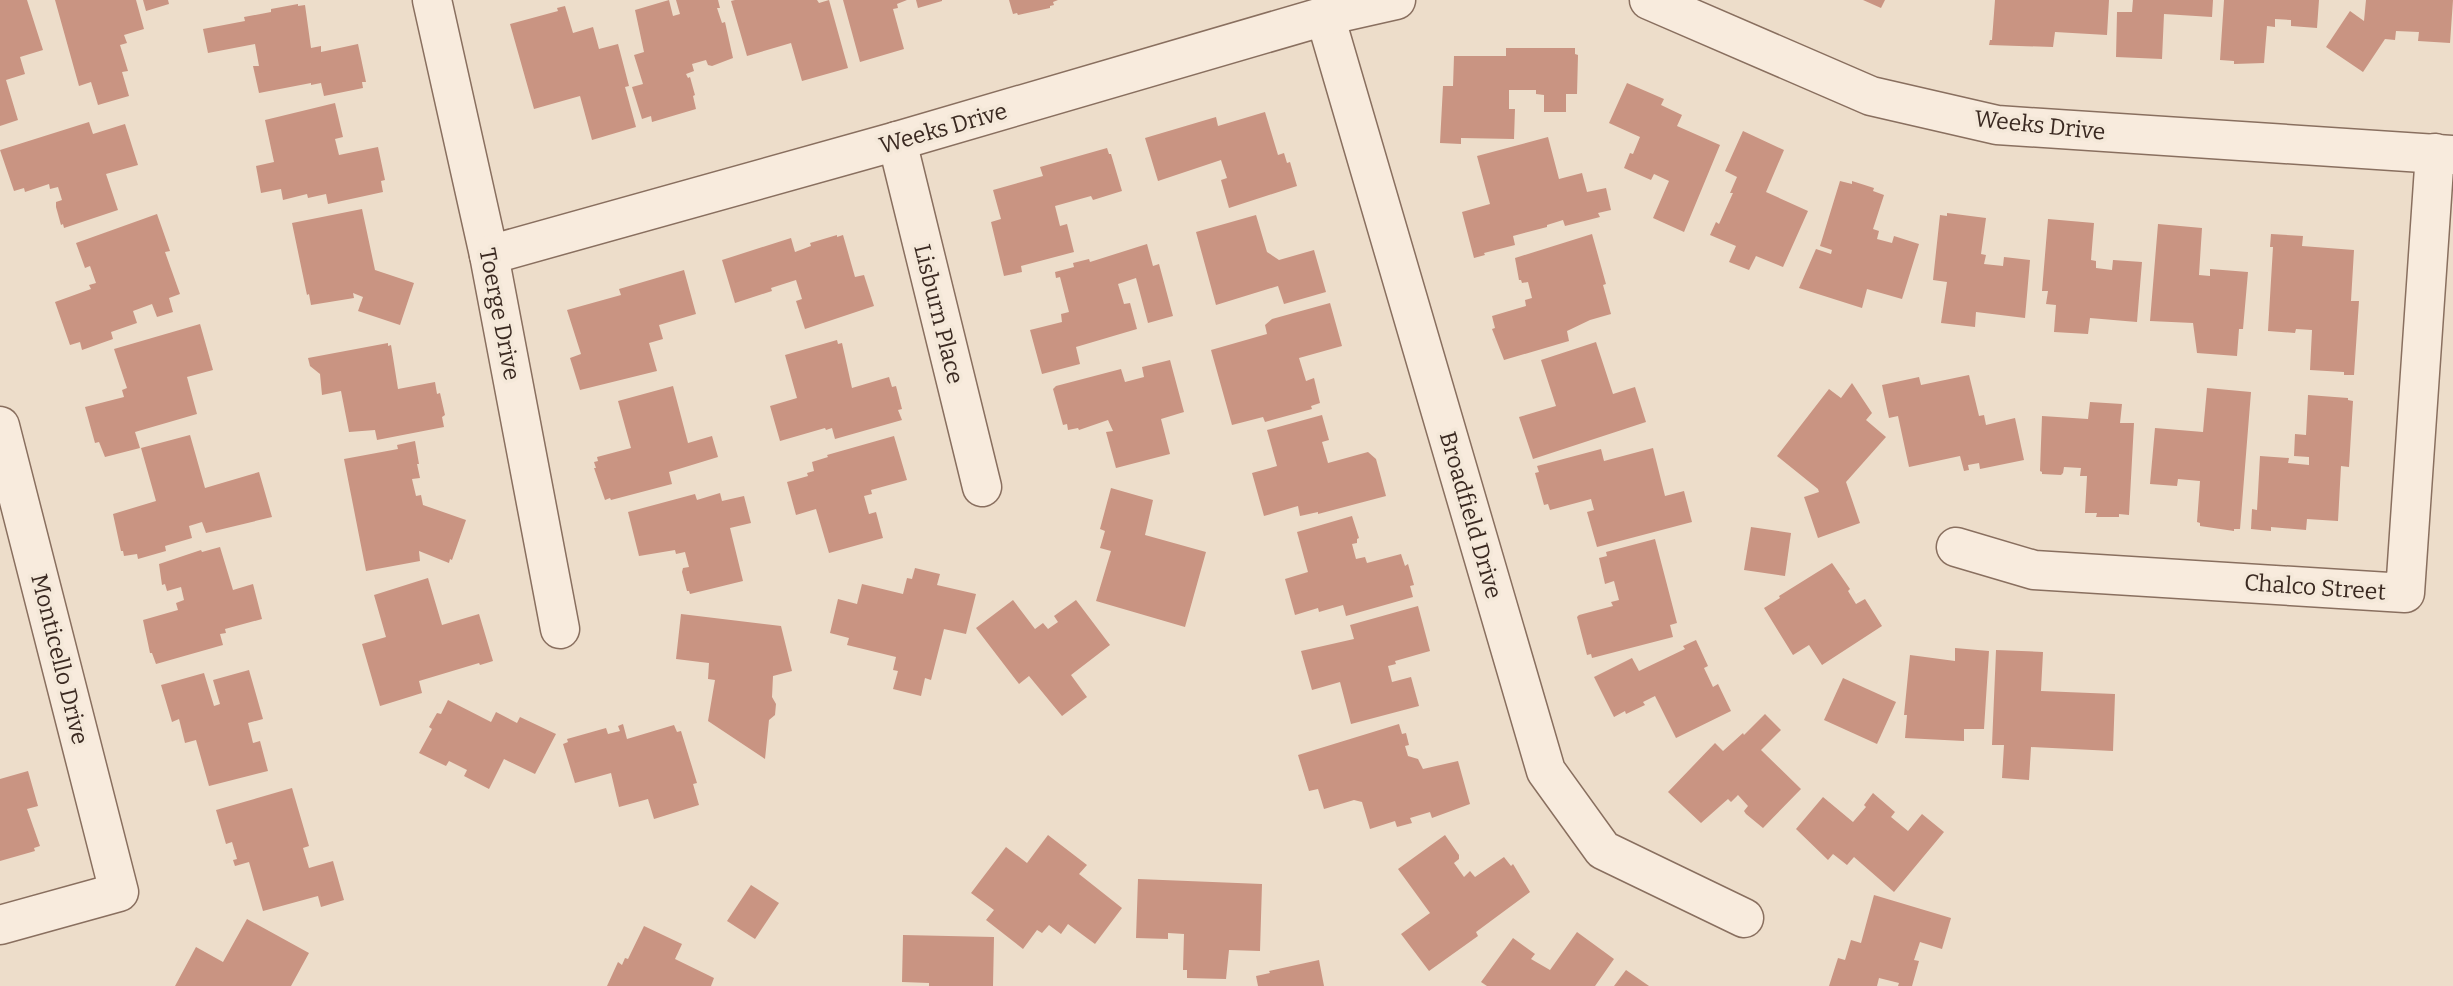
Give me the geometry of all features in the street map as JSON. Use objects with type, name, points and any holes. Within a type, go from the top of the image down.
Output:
[{"type":"street","name":"Toerge Drive","points":[[432,0],[489,255],[560,629]]},
{"type":"street","name":"Weeks Drive","points":[[489,255],[897,141],[1325,16],[1396,0]]},
{"type":"street","name":"Weeks Drive","points":[[1649,0],[1871,96],[1997,125],[2444,154]]},
{"type":"street","name":"Broadfield Drive","points":[[1325,16],[1546,771],[1603,850],[1744,918]]},
{"type":"street","name":"Lisburn Place","points":[[897,141],[982,487]]},
{"type":"street","name":"Chalco Street","points":[[1956,547],[2034,570],[2404,593],[2444,154]]},
{"type":"street","name":"Monticello Drive","points":[[0,426],[120,892],[0,925]]},
{"type":"building","points":[[0,0],[27,0],[43,50],[20,57],[25,74],[6,80],[18,120],[0,126]]},
{"type":"building","points":[[55,0],[136,0],[144,29],[124,35],[127,43],[120,45],[128,71],[122,72],[129,96],[98,105],[91,82],[79,86]]},
{"type":"building","points":[[143,0],[168,0],[169,4],[146,11]]},
{"type":"building","points":[[669,0],[673,16],[680,14],[676,0],[718,0],[720,8],[717,8],[722,23],[725,22],[733,58],[712,66],[708,65],[706,60],[692,64],[694,71],[686,74],[690,77],[696,109],[652,122],[651,116],[642,119],[632,87],[643,84],[634,55],[644,52],[635,10]]},
{"type":"building","points":[[817,0],[819,3],[829,0],[848,68],[802,81],[791,43],[747,56],[731,1]]},
{"type":"building","points":[[843,0],[907,0],[893,9],[904,49],[860,62]]},
{"type":"building","points":[[916,0],[942,0],[942,1],[918,8]]},
{"type":"building","points":[[1009,0],[1058,0],[1053,2],[1054,5],[1050,8],[1018,15],[1013,14]]},
{"type":"building","points":[[1863,0],[1885,0],[1881,8]]},
{"type":"building","points":[[1995,0],[2109,0],[2107,35],[2055,32],[2053,47],[1989,45],[1992,40]]},
{"type":"building","points":[[2133,0],[2213,0],[2212,17],[2164,14],[2162,59],[2116,57],[2117,12],[2132,12]]},
{"type":"building","points":[[2224,0],[2319,0],[2317,28],[2291,26],[2291,20],[2275,19],[2275,27],[2267,26],[2264,63],[2234,64],[2234,61],[2220,60]]},
{"type":"building","points":[[2366,0],[2453,0],[2450,43],[2418,41],[2419,32],[2396,31],[2395,40],[2385,39],[2363,72],[2326,47],[2350,11],[2364,21]]},
{"type":"building","points":[[298,4],[305,5],[311,48],[321,46],[321,52],[358,44],[366,82],[362,82],[363,88],[324,96],[321,83],[311,83],[259,93],[253,66],[259,66],[255,44],[208,53],[203,29],[245,21],[244,17]]},
{"type":"building","points":[[565,6],[573,33],[593,27],[599,49],[618,44],[629,86],[625,87],[636,127],[592,140],[580,96],[534,109],[510,24],[558,11],[557,8]]},
{"type":"building","points":[[1506,48],[1575,48],[1575,54],[1578,55],[1577,94],[1566,94],[1566,112],[1544,112],[1544,95],[1536,94],[1536,90],[1509,90],[1509,109],[1515,109],[1514,139],[1461,138],[1461,144],[1440,143],[1443,86],[1453,86],[1454,56],[1506,56]]},
{"type":"building","points":[[1627,83],[1664,99],[1661,105],[1682,115],[1677,126],[1720,145],[1684,232],[1653,218],[1669,181],[1654,174],[1651,180],[1624,168],[1640,137],[1609,123]]},
{"type":"building","points":[[335,103],[343,137],[335,139],[339,155],[378,147],[385,180],[381,181],[383,192],[328,204],[326,194],[308,198],[307,194],[283,200],[281,189],[261,193],[256,166],[274,162],[265,120]]},
{"type":"building","points":[[1265,112],[1278,155],[1284,153],[1287,163],[1290,162],[1297,186],[1229,208],[1221,180],[1227,178],[1221,160],[1158,181],[1145,138],[1216,117],[1218,126]]},
{"type":"building","points":[[89,122],[93,134],[125,124],[138,165],[106,174],[118,210],[64,228],[56,207],[56,202],[62,200],[58,187],[50,189],[49,184],[25,192],[24,188],[14,191],[0,150]]},
{"type":"building","points":[[1743,131],[1784,150],[1766,192],[1808,211],[1783,267],[1756,256],[1749,270],[1729,262],[1736,246],[1710,235],[1716,222],[1719,224],[1733,193],[1730,193],[1737,177],[1725,171]]},
{"type":"building","points":[[1548,137],[1559,179],[1582,173],[1587,192],[1606,188],[1611,210],[1598,213],[1600,217],[1565,226],[1563,220],[1513,236],[1515,245],[1474,258],[1462,212],[1490,204],[1477,156]]},
{"type":"building","points":[[1107,148],[1122,191],[1093,200],[1091,196],[1055,206],[1060,226],[1067,224],[1074,252],[1021,266],[1022,272],[1004,276],[991,222],[1001,219],[993,190],[1043,176],[1040,167]]},
{"type":"building","points":[[1840,181],[1852,184],[1852,181],[1874,188],[1873,191],[1884,195],[1873,229],[1879,231],[1877,239],[1892,243],[1894,236],[1919,244],[1902,299],[1867,289],[1862,308],[1799,288],[1816,249],[1831,254],[1832,250],[1820,246]]},
{"type":"building","points":[[362,209],[375,270],[414,283],[400,325],[358,311],[363,297],[353,293],[354,298],[311,305],[309,294],[307,295],[292,223]]},
{"type":"building","points":[[1947,213],[1986,218],[1981,254],[1986,255],[1984,264],[2003,266],[2004,257],[2030,260],[2025,318],[1976,312],[1975,327],[1941,323],[1947,282],[1933,280],[1940,215],[1947,216]]},
{"type":"building","points":[[157,214],[170,251],[165,252],[180,294],[169,298],[173,312],[157,317],[152,304],[133,311],[137,323],[111,332],[113,339],[82,350],[80,342],[70,345],[55,302],[91,289],[89,285],[96,283],[90,266],[85,268],[76,243]]},
{"type":"building","points":[[1256,215],[1267,252],[1279,260],[1314,250],[1326,292],[1284,304],[1278,286],[1216,305],[1196,232]]},
{"type":"building","points":[[2048,219],[2094,223],[2091,260],[2096,261],[2096,268],[2112,270],[2113,260],[2142,262],[2137,322],[2090,318],[2088,334],[2054,332],[2056,305],[2046,304],[2048,291],[2042,291]]},
{"type":"building","points":[[2158,224],[2202,228],[2199,275],[2210,276],[2210,269],[2248,272],[2243,329],[2239,329],[2237,356],[2197,353],[2193,323],[2150,321]]},
{"type":"building","points":[[1592,234],[1611,314],[1567,331],[1569,341],[1504,360],[1492,329],[1495,328],[1492,316],[1526,306],[1525,300],[1532,298],[1528,282],[1522,283],[1519,280],[1515,258]]},
{"type":"building","points":[[2271,234],[2303,236],[2302,246],[2354,250],[2351,301],[2359,301],[2354,375],[2310,370],[2312,330],[2296,329],[2295,333],[2268,331],[2273,247],[2270,247]]},
{"type":"building","points":[[843,235],[855,277],[864,275],[874,306],[805,329],[796,301],[802,299],[796,280],[735,303],[722,260],[791,238],[795,252],[811,246],[810,243]]},
{"type":"building","points":[[1147,244],[1153,266],[1159,264],[1173,316],[1148,323],[1136,278],[1118,284],[1124,304],[1130,303],[1137,329],[1076,347],[1080,364],[1042,374],[1030,330],[1062,322],[1061,314],[1069,312],[1060,277],[1056,278],[1055,272],[1074,267],[1073,263],[1089,259],[1090,262]]},
{"type":"building","points":[[684,270],[696,314],[659,325],[663,339],[649,343],[657,371],[580,390],[570,358],[581,354],[567,310],[621,295],[619,289]]},
{"type":"building","points":[[1330,303],[1342,346],[1299,358],[1306,381],[1314,378],[1320,403],[1311,406],[1312,409],[1265,422],[1263,417],[1232,425],[1211,350],[1267,334],[1265,325],[1272,319]]},
{"type":"building","points":[[200,324],[213,370],[187,377],[197,414],[135,432],[140,448],[105,457],[99,442],[95,443],[85,407],[124,397],[122,390],[127,388],[114,349]]},
{"type":"building","points":[[837,340],[838,344],[842,343],[852,388],[889,377],[892,387],[896,386],[902,409],[898,410],[902,420],[835,439],[832,428],[825,428],[780,441],[770,406],[797,398],[785,355]]},
{"type":"building","points":[[1596,342],[1613,394],[1635,387],[1646,422],[1533,459],[1519,417],[1556,406],[1541,360]]},
{"type":"building","points":[[388,343],[388,346],[391,345],[398,389],[435,382],[445,415],[442,417],[444,427],[377,440],[375,430],[349,432],[341,391],[322,395],[320,374],[310,366],[308,358]]},
{"type":"building","points":[[1170,360],[1184,412],[1161,419],[1170,454],[1116,468],[1106,432],[1113,431],[1108,420],[1079,430],[1068,430],[1067,424],[1063,425],[1053,389],[1056,386],[1121,369],[1125,382],[1144,377],[1142,367]]},
{"type":"building","points":[[1969,375],[1979,416],[1984,415],[1986,425],[2015,418],[2024,460],[1980,469],[1979,463],[1968,465],[1969,470],[1964,471],[1960,456],[1909,467],[1898,416],[1889,418],[1882,385],[1919,377],[1921,385]]},
{"type":"building","points":[[1852,383],[1872,413],[1866,420],[1886,437],[1846,482],[1860,523],[1818,538],[1804,497],[1819,492],[1818,489],[1777,456],[1829,389],[1841,398]]},
{"type":"building","points":[[673,386],[688,443],[712,436],[718,457],[669,472],[672,484],[605,500],[594,462],[598,461],[597,457],[631,448],[618,401]]},
{"type":"building","points":[[2207,388],[2251,392],[2240,529],[2234,531],[2200,526],[2197,522],[2200,481],[2178,479],[2177,486],[2150,484],[2155,428],[2203,432]]},
{"type":"building","points":[[2308,395],[2348,398],[2353,401],[2349,467],[2341,466],[2338,521],[2307,519],[2306,530],[2271,527],[2271,531],[2251,529],[2252,509],[2257,510],[2260,456],[2289,458],[2288,463],[2309,465],[2309,457],[2294,456],[2295,434],[2306,435]]},
{"type":"building","points":[[2090,402],[2122,404],[2120,423],[2134,423],[2129,515],[2096,517],[2097,513],[2085,513],[2087,476],[2080,476],[2081,468],[2064,467],[2061,475],[2042,474],[2040,471],[2042,416],[2088,419]]},
{"type":"building","points":[[1322,415],[1329,440],[1322,442],[1328,463],[1368,452],[1376,459],[1386,496],[1318,514],[1300,516],[1298,506],[1264,516],[1252,473],[1277,466],[1267,430]]},
{"type":"building","points":[[190,435],[205,488],[259,472],[272,517],[206,533],[202,522],[189,526],[192,538],[165,546],[166,551],[138,559],[137,554],[124,556],[113,514],[156,501],[141,448]]},
{"type":"building","points":[[894,436],[907,480],[871,490],[872,494],[864,496],[869,514],[876,512],[883,538],[829,553],[816,509],[796,515],[787,482],[808,476],[807,473],[814,471],[812,462],[828,457],[827,455]]},
{"type":"building","points":[[415,441],[420,478],[412,479],[416,496],[421,495],[423,505],[466,520],[452,560],[450,559],[449,563],[419,551],[420,561],[366,571],[344,459],[398,449],[397,445]]},
{"type":"building","points":[[1653,448],[1665,496],[1684,491],[1692,522],[1597,547],[1587,512],[1594,510],[1591,499],[1550,510],[1548,504],[1544,505],[1535,473],[1539,472],[1537,466],[1601,449],[1604,461]]},
{"type":"building","points":[[1111,488],[1153,500],[1145,535],[1206,552],[1185,627],[1096,601],[1111,551],[1100,548],[1105,531],[1100,529]]},
{"type":"building","points":[[720,493],[722,501],[744,496],[751,523],[730,528],[743,581],[690,594],[682,572],[683,568],[689,567],[685,552],[676,554],[675,550],[639,556],[628,512],[695,494],[697,500]]},
{"type":"building","points":[[1352,516],[1359,538],[1357,543],[1352,544],[1356,559],[1365,557],[1367,563],[1401,554],[1405,566],[1408,564],[1414,585],[1410,586],[1413,597],[1346,616],[1343,605],[1319,612],[1318,608],[1295,615],[1285,579],[1308,572],[1297,532]]},
{"type":"building","points":[[1751,527],[1791,533],[1785,576],[1744,570]]},
{"type":"building","points":[[1655,539],[1677,623],[1670,625],[1673,637],[1592,658],[1591,654],[1587,655],[1577,617],[1613,606],[1611,602],[1619,600],[1614,581],[1605,584],[1599,558],[1607,556],[1606,552]]},
{"type":"building","points":[[220,547],[233,590],[253,584],[262,619],[225,629],[226,633],[220,634],[223,645],[156,664],[150,653],[143,620],[178,610],[176,603],[184,600],[181,587],[167,591],[165,584],[162,585],[159,564],[201,550],[202,552]]},
{"type":"building","points":[[1832,563],[1850,589],[1848,591],[1856,604],[1865,599],[1882,626],[1822,665],[1809,645],[1793,655],[1764,608]]},
{"type":"building","points":[[915,568],[940,574],[937,585],[976,594],[966,634],[944,629],[931,680],[925,678],[921,696],[893,689],[898,671],[893,670],[896,657],[847,645],[849,638],[830,633],[838,599],[857,604],[862,584],[903,594],[907,578],[912,579]]},
{"type":"building","points":[[428,578],[442,625],[479,614],[493,661],[419,681],[422,693],[380,706],[362,644],[386,637],[374,595]]},
{"type":"building","points":[[1013,600],[1035,629],[1043,623],[1048,629],[1058,622],[1054,616],[1076,600],[1110,645],[1071,675],[1087,697],[1062,716],[1029,676],[1019,684],[976,628]]},
{"type":"building","points":[[1418,606],[1430,651],[1395,661],[1396,664],[1388,666],[1392,682],[1411,677],[1419,706],[1351,724],[1340,682],[1312,690],[1301,651],[1354,639],[1350,625]]},
{"type":"building","points":[[681,614],[781,626],[792,671],[773,676],[775,715],[769,720],[765,759],[708,721],[715,680],[708,679],[709,663],[676,659]]},
{"type":"building","points":[[1696,640],[1708,666],[1704,668],[1713,687],[1718,684],[1731,711],[1676,738],[1655,696],[1643,702],[1645,705],[1614,717],[1594,677],[1632,658],[1639,671],[1685,649],[1683,646]]},
{"type":"building","points":[[1955,648],[1989,651],[1984,729],[1964,729],[1964,741],[1905,738],[1907,715],[1904,715],[1910,655],[1955,661]]},
{"type":"building","points":[[1996,650],[2043,652],[2041,691],[2115,694],[2113,751],[2031,747],[2029,780],[2002,778],[2004,745],[1992,745]]},
{"type":"building","points":[[249,670],[263,719],[248,723],[253,743],[260,741],[268,771],[209,786],[196,740],[185,743],[179,719],[172,722],[161,685],[204,673],[214,706],[220,704],[213,680]]},
{"type":"building","points":[[1843,678],[1896,702],[1877,744],[1824,720]]},
{"type":"building","points":[[448,700],[491,722],[496,712],[517,723],[520,717],[556,734],[535,774],[504,759],[489,789],[464,776],[467,770],[449,761],[446,766],[419,753],[432,729],[429,727],[437,713],[441,714]]},
{"type":"building","points":[[1765,714],[1781,730],[1761,750],[1801,789],[1763,828],[1746,814],[1744,811],[1748,806],[1738,795],[1731,802],[1728,799],[1701,823],[1668,792],[1715,743],[1723,751]]},
{"type":"building","points":[[623,724],[627,739],[674,725],[677,732],[681,731],[697,783],[693,784],[699,805],[654,819],[648,799],[619,807],[611,773],[575,783],[563,744],[568,742],[567,739],[606,728],[608,734],[620,731],[618,726]]},
{"type":"building","points":[[1399,724],[1402,734],[1406,733],[1409,745],[1405,746],[1408,756],[1418,759],[1423,769],[1458,761],[1470,804],[1432,818],[1430,812],[1410,818],[1412,823],[1397,827],[1395,821],[1370,829],[1362,802],[1354,800],[1324,809],[1318,789],[1309,791],[1298,755]]},
{"type":"building","points":[[28,771],[38,806],[27,809],[40,846],[34,848],[35,851],[0,861],[0,779]]},
{"type":"building","points":[[292,788],[309,846],[303,848],[309,868],[333,861],[344,900],[321,907],[318,896],[263,911],[249,862],[235,866],[233,860],[237,859],[232,842],[226,844],[216,810]]},
{"type":"building","points":[[1873,793],[1895,812],[1891,817],[1908,831],[1922,814],[1944,832],[1894,892],[1854,857],[1847,865],[1833,854],[1828,860],[1796,829],[1823,797],[1853,822],[1866,807],[1864,805]]},
{"type":"building","points":[[1048,835],[1087,865],[1079,874],[1122,908],[1095,944],[1068,924],[1061,934],[1049,925],[1042,933],[1037,930],[1023,949],[986,920],[994,910],[971,893],[1006,847],[1027,863]]},
{"type":"building","points":[[1445,835],[1459,855],[1459,859],[1454,863],[1464,877],[1470,871],[1475,877],[1504,857],[1511,866],[1513,864],[1530,892],[1476,932],[1478,936],[1429,971],[1401,934],[1430,913],[1398,869]]},
{"type":"building","points":[[1138,879],[1262,884],[1260,951],[1229,950],[1226,979],[1187,978],[1187,970],[1183,970],[1184,934],[1168,933],[1168,939],[1136,938]]},
{"type":"building","points":[[751,885],[779,903],[755,939],[727,921]]},
{"type":"building","points":[[1874,895],[1951,918],[1942,949],[1920,942],[1914,960],[1919,961],[1912,986],[1898,986],[1899,983],[1879,978],[1877,986],[1829,986],[1838,958],[1845,960],[1851,940],[1861,943]]},
{"type":"building","points":[[247,919],[309,953],[291,986],[175,986],[196,947],[223,962]]},
{"type":"building","points":[[644,926],[682,944],[675,959],[714,978],[711,986],[607,986],[618,962],[622,965],[625,958],[628,959]]},
{"type":"building","points":[[1577,932],[1614,959],[1595,986],[1487,986],[1481,982],[1513,938],[1535,954],[1531,959],[1550,970]]},
{"type":"building","points":[[903,935],[994,937],[993,986],[929,986],[929,983],[902,982]]},
{"type":"building","points":[[1319,960],[1324,986],[1258,986],[1256,976]]},
{"type":"building","points":[[1626,970],[1649,986],[1614,986]]}]
